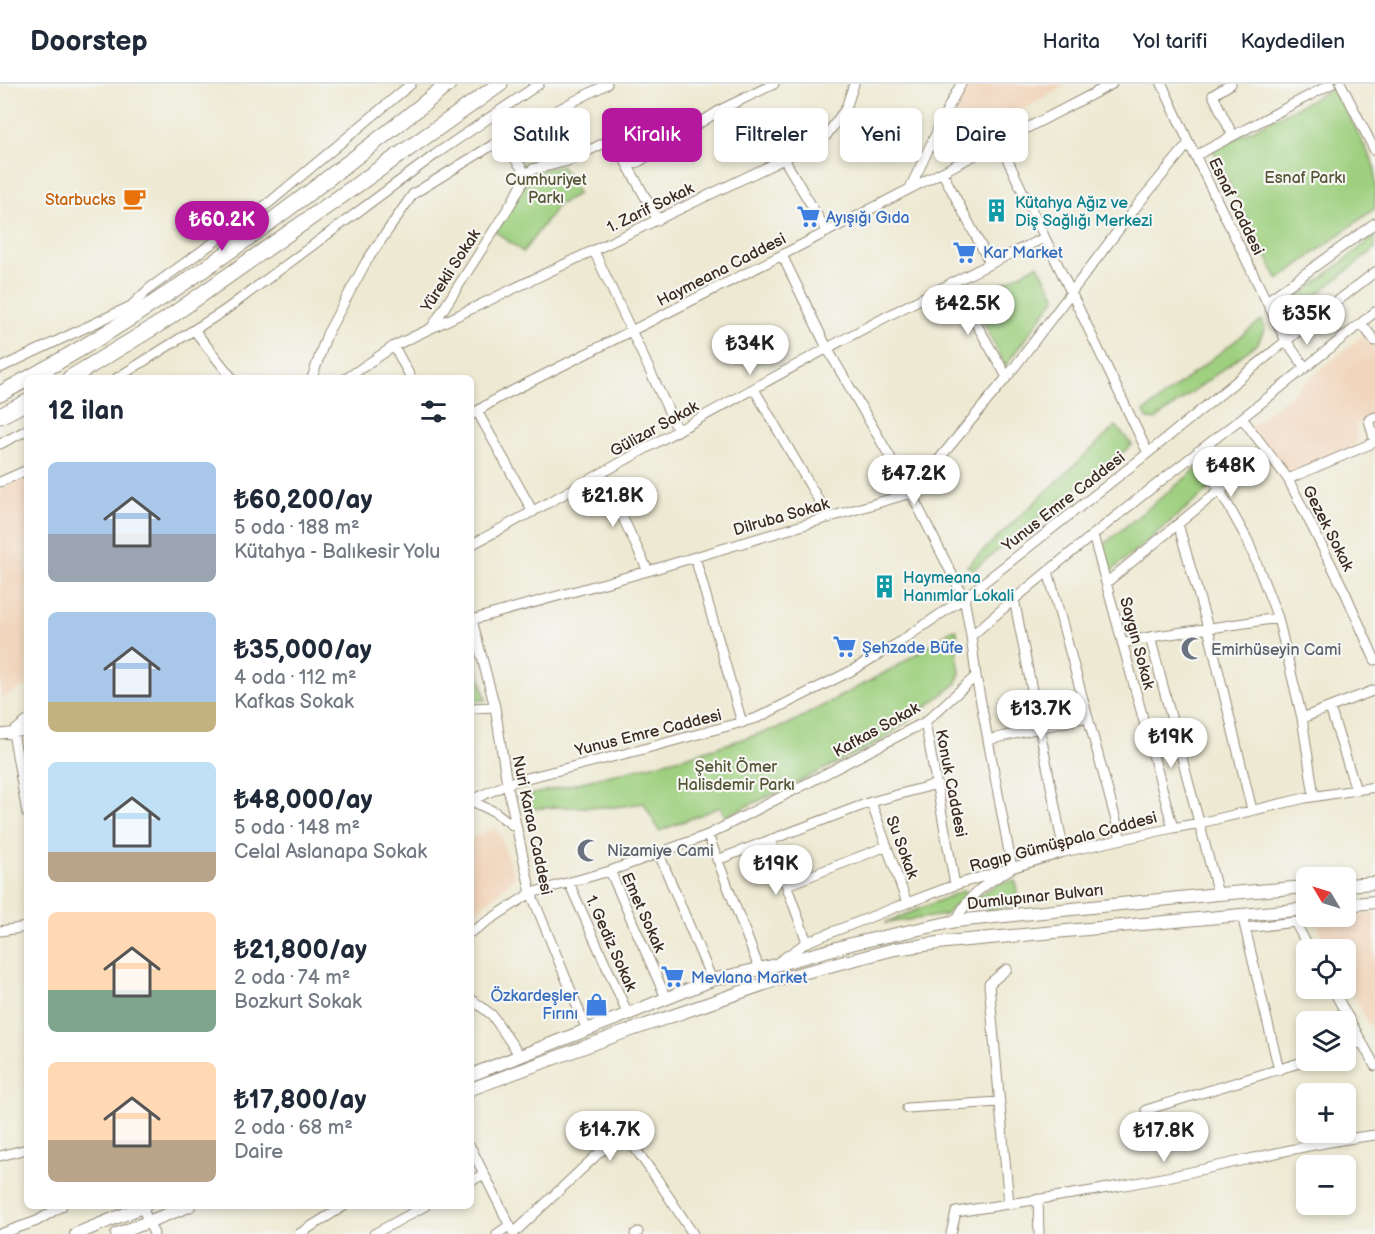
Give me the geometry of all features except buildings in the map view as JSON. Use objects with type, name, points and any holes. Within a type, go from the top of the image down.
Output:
[{"type":"highway","points":[[34,375],[171,293],[276,219],[448,84]]},
{"type":"highway","points":[[75,375],[164,321],[500,84]]},
{"type":"highway","points":[[0,393],[24,380]]},
{"type":"highway","points":[[0,416],[24,404]]},
{"type":"main road","points":[[1356,884],[1375,883]]},
{"type":"main road","name":"Dumlupınar Bulvarı","points":[[474,1074],[712,980],[855,943],[956,921],[1296,888]]},
{"type":"main road","points":[[1356,904],[1375,902]]},
{"type":"main road","points":[[474,1088],[779,979],[896,950],[946,942],[1296,910]]},
{"type":"main road","points":[[76,1234],[139,1209]]},
{"type":"main road","points":[[117,1234],[182,1209]]},
{"type":"street","points":[[0,368],[131,306],[150,288],[270,202],[411,84]]},
{"type":"street","points":[[122,375],[224,311],[436,154],[539,84]]},
{"type":"street","points":[[561,108],[607,84]]},
{"type":"street","points":[[628,166],[673,141],[722,109],[774,84]]},
{"type":"street","name":"1. Zarif Sokak","points":[[828,133],[846,108],[854,84]]},
{"type":"street","points":[[910,188],[961,84]]},
{"type":"street","name":"Haymeana Caddesi","points":[[1028,127],[1112,84]]},
{"type":"street","name":"Esnaf Caddesi","points":[[1162,84],[1286,341],[1305,367]]},
{"type":"street","points":[[1231,84],[1213,95],[1233,136]]},
{"type":"street","points":[[1195,156],[1314,88],[1331,84]]},
{"type":"street","points":[[1341,84],[1372,138],[1375,151]]},
{"type":"street","points":[[517,162],[526,176],[533,169],[568,161],[612,141],[616,144],[658,220]]},
{"type":"street","points":[[911,493],[1072,293],[1139,203],[1189,143]]},
{"type":"street","points":[[313,375],[327,334],[366,262],[413,194],[492,145]]},
{"type":"street","name":"1. Zarif Sokak","points":[[432,327],[778,162]]},
{"type":"street","points":[[786,162],[827,232]]},
{"type":"street","name":"Haymeana Caddesi","points":[[474,413],[498,398],[961,162]]},
{"type":"street","points":[[1008,162],[1148,453]]},
{"type":"street","points":[[942,172],[990,263]]},
{"type":"street","name":"Yürekli Sokak","points":[[351,375],[394,346],[432,327],[512,202],[526,176]]},
{"type":"street","points":[[1267,301],[1375,223]]},
{"type":"street","name":"Gülizar Sokak","points":[[474,543],[827,348],[952,282],[1044,238]]},
{"type":"street","points":[[594,251],[678,431]]},
{"type":"street","points":[[782,255],[827,348],[911,493],[964,598],[976,676],[1012,868],[971,896],[956,921]]},
{"type":"street","name":"Yunus Emre Caddesi","points":[[474,800],[515,780],[640,750],[757,718],[851,671],[898,643],[964,598],[1375,272]]},
{"type":"street","points":[[952,282],[1006,376]]},
{"type":"street","points":[[971,636],[1048,571],[1375,312]]},
{"type":"street","points":[[1362,323],[1375,341]]},
{"type":"street","points":[[194,330],[230,375]]},
{"type":"street","points":[[394,346],[409,375]]},
{"type":"street","points":[[27,375],[48,368]]},
{"type":"street","points":[[0,384],[24,376]]},
{"type":"street","points":[[754,389],[829,518]]},
{"type":"street","points":[[474,413],[533,512]]},
{"type":"street","points":[[1288,479],[1375,443],[1370,420],[1375,417]]},
{"type":"street","name":"Gezek Sokak","points":[[1242,418],[1288,479],[1345,592],[1375,660]]},
{"type":"street","points":[[0,444],[24,432]]},
{"type":"street","points":[[1198,451],[1248,542],[1278,618],[1302,718],[1314,796]]},
{"type":"street","points":[[1106,583],[1267,451]]},
{"type":"street","points":[[0,482],[24,471]]},
{"type":"street","points":[[603,474],[648,571]]},
{"type":"street","name":"Dilruba Sokak","points":[[474,619],[648,571],[911,493]]},
{"type":"street","points":[[1178,524],[1208,628],[1252,810]]},
{"type":"street","name":"Saygın Sokak","points":[[1094,535],[1173,828]]},
{"type":"street","points":[[695,557],[742,723]]},
{"type":"street","points":[[1048,571],[1120,839]]},
{"type":"street","points":[[1014,599],[1064,852]]},
{"type":"street","points":[[1122,643],[1278,618]]},
{"type":"street","name":"Nuri Karaa Caddesi","points":[[474,631],[495,707],[515,827],[531,893],[587,1030]]},
{"type":"street","points":[[1150,637],[1218,894]]},
{"type":"street","name":"Kafkas Sokak","points":[[474,930],[531,893],[610,871],[708,835],[925,722],[976,676]]},
{"type":"street","points":[[1302,718],[1375,690]]},
{"type":"street","points":[[474,708],[495,707]]},
{"type":"street","points":[[1330,708],[1356,790]]},
{"type":"street","points":[[988,740],[1087,717]]},
{"type":"street","name":"Konuk Caddesi","points":[[925,722],[955,885]]},
{"type":"street","points":[[13,732],[24,723]]},
{"type":"street","points":[[13,732],[24,796]]},
{"type":"street","points":[[0,734],[24,732]]},
{"type":"street","points":[[717,860],[871,801],[937,784]]},
{"type":"street","name":"Ragıp Gümüşpala Caddesi","points":[[772,966],[807,942],[955,885],[1064,852],[1314,796],[1375,788]]},
{"type":"street","name":"Su Sokak","points":[[871,801],[907,903]]},
{"type":"street","points":[[474,802],[495,812],[515,827]]},
{"type":"street","points":[[708,835],[759,968]]},
{"type":"street","points":[[770,840],[807,942]]},
{"type":"street","points":[[787,885],[887,846]]},
{"type":"street","points":[[659,854],[712,980]]},
{"type":"street","name":"Emet Sokak","points":[[610,871],[666,998]]},
{"type":"street","name":"1. Gediz Sokak","points":[[569,883],[628,1014]]},
{"type":"street","points":[[1242,915],[1279,1070]]},
{"type":"street","points":[[1245,928],[1295,922],[1304,939]]},
{"type":"street","points":[[0,931],[24,927]]},
{"type":"street","points":[[1007,969],[989,984],[1009,1204]]},
{"type":"street","points":[[1338,999],[1375,1066]]},
{"type":"street","points":[[474,1001],[492,1015],[520,1056]]},
{"type":"street","points":[[1356,1044],[1362,1042]]},
{"type":"street","points":[[1146,1110],[1296,1064]]},
{"type":"street","points":[[907,1108],[999,1102]]},
{"type":"street","points":[[951,1234],[956,1212],[1082,1193],[1340,1140],[1375,1135]]},
{"type":"street","points":[[497,1234],[513,1231],[601,1151],[620,1142],[632,1144],[693,1234]]},
{"type":"street","points":[[0,1156],[24,1150]]},
{"type":"street","points":[[474,1157],[513,1231]]},
{"type":"street","points":[[474,1179],[484,1174]]},
{"type":"street","points":[[1038,1199],[1039,1234]]},
{"type":"street","points":[[0,1234],[37,1221],[57,1209]]},
{"type":"street","points":[[145,1209],[154,1234]]},
{"type":"street","points":[[298,1234],[339,1209]]},
{"type":"street","points":[[374,1234],[420,1209]]},
{"type":"shaded area","points":[[969,84],[1068,84],[1026,108],[955,108]]},
{"type":"shaded area","points":[[1364,334],[1375,349],[1375,412],[1356,424],[1356,446],[1283,478],[1247,430]]},
{"type":"shaded area","points":[[24,478],[24,687],[0,699],[0,490]]},
{"type":"shaded area","points":[[496,826],[515,877],[474,913],[474,837]]},
{"type":"shaded area","points":[[1375,914],[1375,1037],[1356,999],[1356,939],[1324,939],[1318,927],[1356,927],[1356,915]]},
{"type":"green space","name":"Esnaf Parkı","points":[[1334,88],[1375,166],[1375,208],[1278,280],[1213,150]]},
{"type":"green space","points":[[521,162],[556,162],[526,170]]},
{"type":"green space","name":"Cumhuriyet Parkı","points":[[561,165],[578,194],[558,205],[523,252],[495,231],[533,172]]},
{"type":"green space","points":[[1375,236],[1375,249],[1291,315],[1286,307]]},
{"type":"green space","points":[[1038,265],[1056,297],[1005,366],[972,298]]},
{"type":"green space","points":[[1262,320],[1265,328],[1258,343],[1155,420],[1148,419],[1144,412]]},
{"type":"green space","points":[[1116,426],[1132,445],[974,569],[967,566]]},
{"type":"green space","points":[[1204,463],[1214,485],[1111,571],[1103,545]]},
{"type":"green space","name":"Şehit Ömer Halisdemir Parkı","points":[[953,629],[957,631],[960,672],[957,683],[881,741],[725,816],[720,807],[659,831],[644,803],[615,807],[532,809],[529,795],[689,756],[787,725],[899,665]]},
{"type":"green space","points":[[474,652],[486,700],[474,701]]},
{"type":"green space","points":[[1016,881],[1018,905],[987,910],[976,897],[1001,882]]},
{"type":"green space","points":[[965,890],[967,893],[945,915],[885,923]]},
{"type":"place","name":"Starbucks","points":[[134,199]]},
{"type":"place","name":"Kütahya Ağız ve Diş Sağlığı Merkezi","points":[[997,211]]},
{"type":"place","name":"Ayışığı Gıda","points":[[808,217]]},
{"type":"place","name":"Kar Market","points":[[965,252]]},
{"type":"place","name":"Haymeana Hanımlar Lokali","points":[[885,586]]},
{"type":"place","name":"Şehzade Büfe","points":[[844,647]]},
{"type":"place","name":"Emirhüseyin Cami","points":[[1193,649]]},
{"type":"place","name":"Nizamiye Cami","points":[[589,850]]},
{"type":"place","name":"Mevlana Market","points":[[673,977]]},
{"type":"place","name":"Özkardeşler Fırını","points":[[596,1004]]}]
